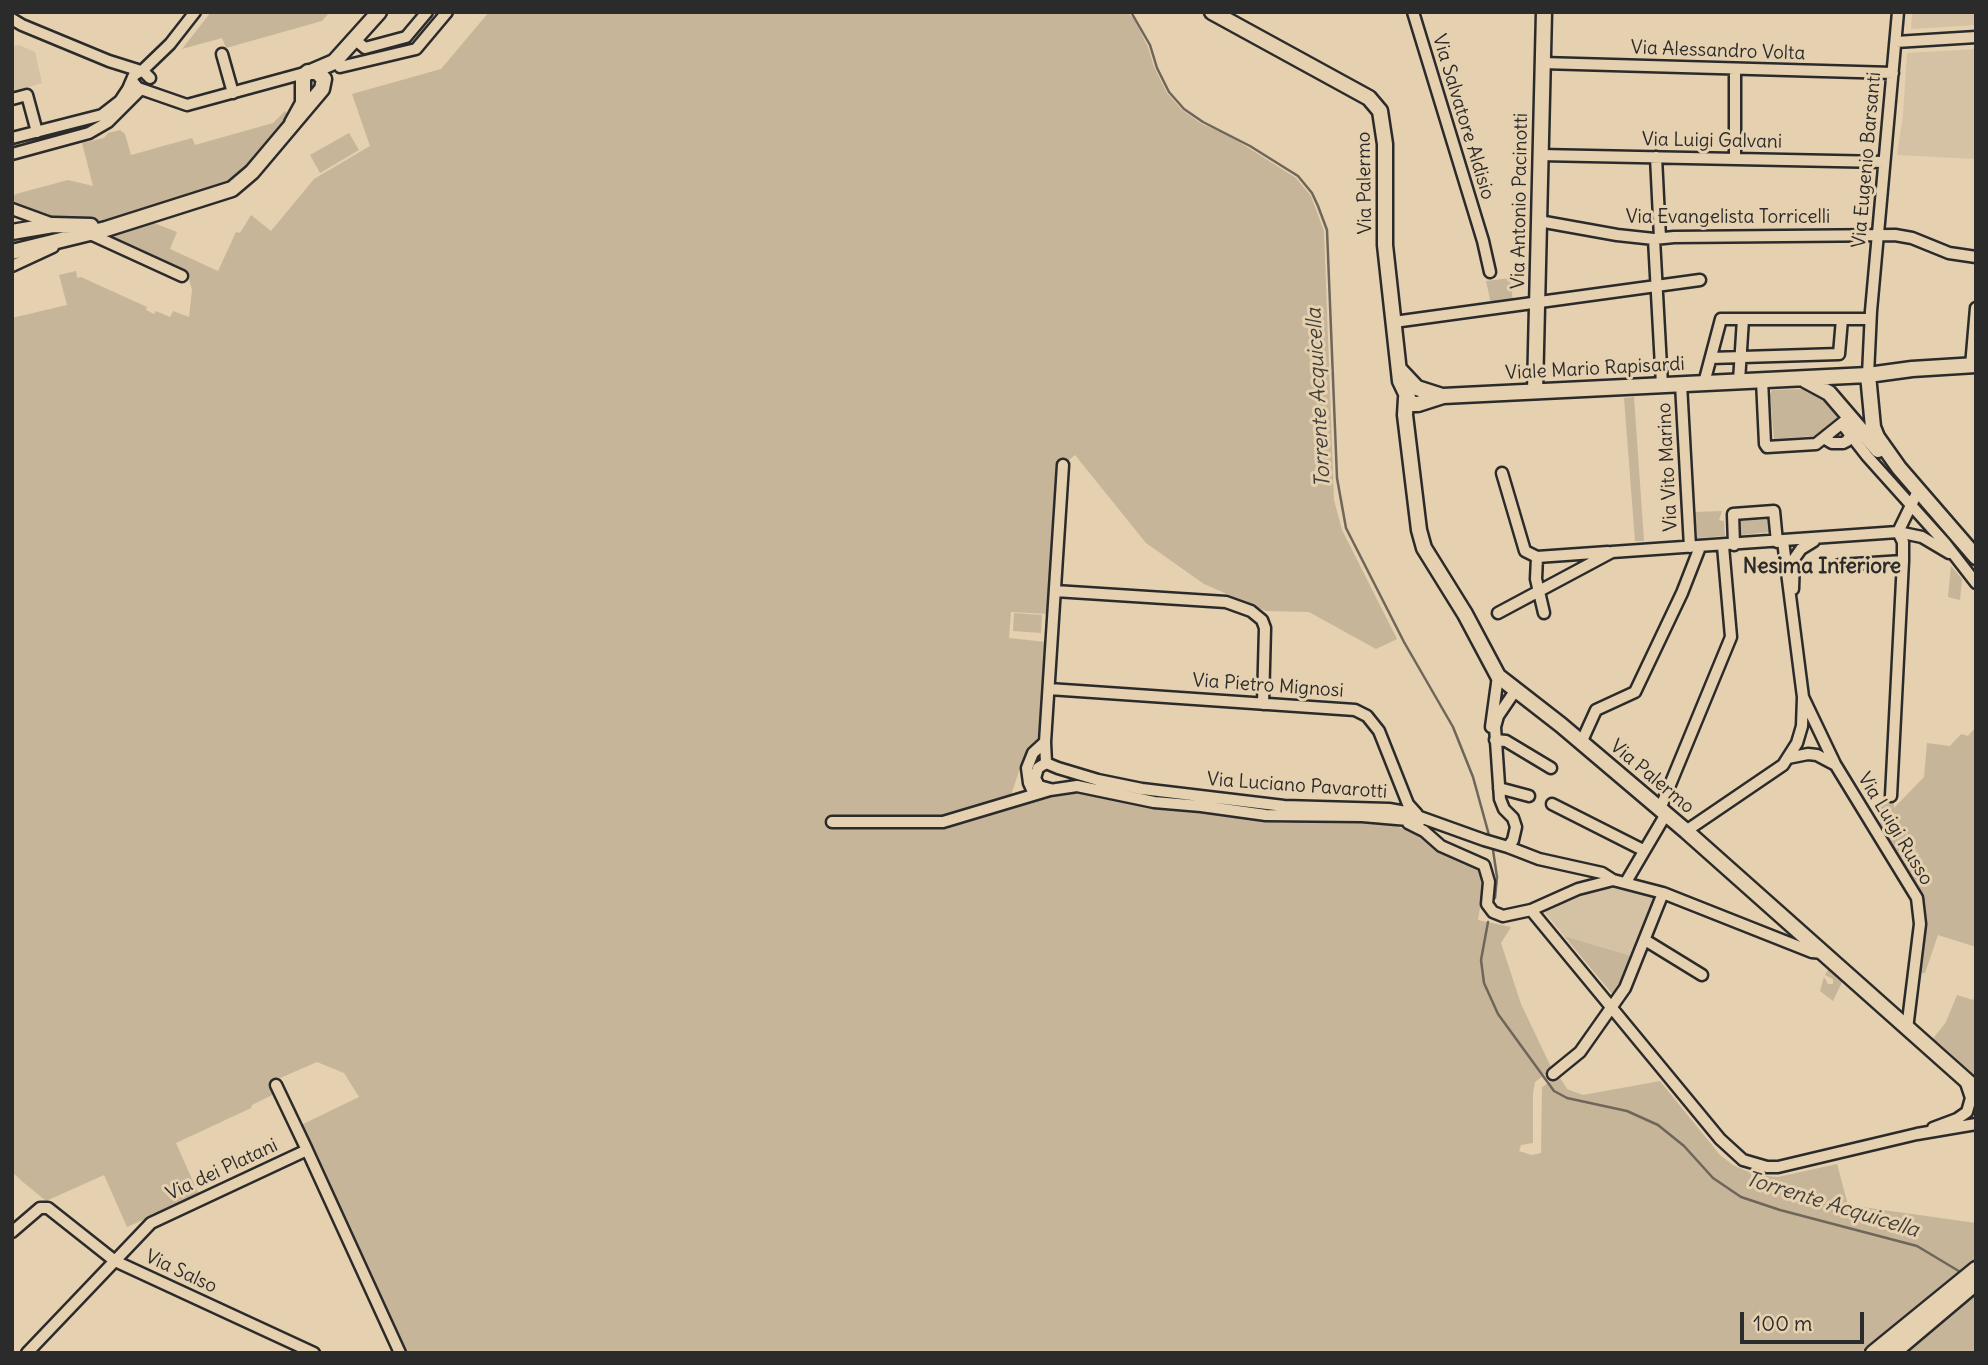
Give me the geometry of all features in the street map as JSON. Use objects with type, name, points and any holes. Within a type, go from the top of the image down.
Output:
[{"type":"main road","points":[[292,123],[303,103],[303,77],[334,62],[379,12]]},
{"type":"main road","name":"Via Palermo","points":[[1212,12],[1230,17],[1368,98],[1380,111],[1385,144],[1385,245],[1400,381],[1415,396],[1405,415],[1419,530],[1424,548],[1465,614],[1498,676],[1686,831],[1976,1089]]},
{"type":"main road","name":"Via Antonio Pacinotti","points":[[1535,391],[1544,12]]},
{"type":"main road","points":[[20,230],[63,232],[95,229],[232,189],[252,172],[321,90],[359,43],[368,26]]},
{"type":"main road","points":[[311,71],[322,76],[324,82],[321,90]]},
{"type":"main road","points":[[303,88],[311,93],[321,90]]},
{"type":"main road","points":[[12,252],[63,232]]},
{"type":"main road","name":"Viale Mario Rapisardi","points":[[1415,396],[1840,376],[1974,366]]},
{"type":"main road","points":[[1868,374],[1873,427],[1877,437],[1899,468],[1976,557]]},
{"type":"main road","points":[[1840,376],[1835,386],[1842,399],[1845,417]]},
{"type":"main road","points":[[1801,378],[1823,388],[1845,417],[1884,457],[1899,468]]},
{"type":"main road","points":[[1894,1353],[1959,1290],[1976,1269]]},
{"type":"main road","points":[[1873,1353],[1959,1290],[1976,1283]]},
{"type":"street","points":[[146,75],[195,12]]},
{"type":"street","points":[[359,43],[365,48],[405,37],[427,12]]},
{"type":"street","points":[[340,67],[416,49],[447,12]]},
{"type":"street","name":"Via Salvatore Aldisio","points":[[1412,12],[1483,241],[1490,272]]},
{"type":"street","name":"Via Eugenio Barsanti","points":[[1868,374],[1870,315],[1898,12]]},
{"type":"street","points":[[12,19],[17,25],[146,75],[177,96],[202,102]]},
{"type":"street","points":[[405,37],[416,49]]},
{"type":"street","points":[[1896,43],[1976,37]]},
{"type":"street","points":[[386,42],[390,56]]},
{"type":"street","points":[[222,54],[233,93]]},
{"type":"street","points":[[109,61],[132,81],[136,88],[181,104],[202,102],[275,82],[289,81],[303,88]]},
{"type":"street","name":"Via Alessandro Volta","points":[[1542,63],[1893,73]]},
{"type":"street","points":[[1735,69],[1735,159]]},
{"type":"street","points":[[275,82],[284,77],[311,71]]},
{"type":"street","points":[[12,138],[86,120],[107,112],[123,97],[135,74],[146,75]]},
{"type":"street","points":[[12,154],[89,133],[108,122],[149,85],[146,75]]},
{"type":"street","points":[[12,99],[27,95],[37,132]]},
{"type":"street","name":"Via Luigi Galvani","points":[[1540,155],[1884,162]]},
{"type":"street","points":[[1656,157],[1656,285],[1662,385]]},
{"type":"street","points":[[12,209],[63,232],[52,248],[12,266]]},
{"type":"street","points":[[20,230],[28,223],[23,214]]},
{"type":"street","name":"Via Evangelista Torricelli","points":[[1539,221],[1657,239],[1877,235],[1912,238],[1940,250],[1976,257]]},
{"type":"street","points":[[95,229],[116,246],[182,276]]},
{"type":"street","points":[[1394,322],[1700,280]]},
{"type":"street","points":[[1974,366],[1976,308]]},
{"type":"street","points":[[1704,383],[1721,319],[1842,319],[1870,315]]},
{"type":"street","points":[[1743,319],[1740,357],[1750,380],[1768,447],[1816,444],[1845,417],[1851,434],[1976,583]]},
{"type":"street","points":[[1711,358],[1839,354],[1842,319]]},
{"type":"street","name":"Via Vito Marino","points":[[1681,384],[1695,547]]},
{"type":"street","points":[[1827,435],[1827,440],[1832,443],[1843,443],[1851,434]]},
{"type":"street","points":[[1050,790],[1039,786],[1035,778],[1038,768],[1046,763],[1044,755],[1063,465]]},
{"type":"street","points":[[1502,472],[1523,547],[1537,557],[1898,532],[1922,537],[1952,555]]},
{"type":"street","points":[[1898,532],[1918,491]]},
{"type":"street","points":[[1626,881],[1663,812],[1731,637],[1729,545],[1733,514],[1774,511],[1803,697],[1800,733],[1783,765],[1686,831]]},
{"type":"street","points":[[1891,796],[1903,561],[1903,542],[1898,532]]},
{"type":"street","points":[[1790,600],[1795,579],[1794,559],[1801,549],[1820,539]]},
{"type":"street","points":[[1581,743],[1596,710],[1635,692],[1682,593],[1695,547]]},
{"type":"street","points":[[1498,613],[1612,552]]},
{"type":"street","points":[[1537,557],[1536,579],[1544,613]]},
{"type":"street","points":[[1839,565],[1903,561]]},
{"type":"street","points":[[1055,591],[1226,603],[1251,611],[1262,620],[1265,628],[1263,704]]},
{"type":"street","points":[[1495,740],[1491,727],[1498,676]]},
{"type":"street","name":"Via Pietro Mignosi","points":[[1049,689],[1348,709],[1367,716],[1379,731],[1408,810],[1429,820]]},
{"type":"street","points":[[1508,846],[1513,840],[1516,827],[1513,818],[1502,804],[1494,727],[1515,691]]},
{"type":"street","name":"Via Luigi Russo","points":[[1803,697],[1835,764],[1917,898],[1920,924],[1907,1029]]},
{"type":"street","points":[[1495,740],[1506,741],[1551,768]]},
{"type":"street","points":[[1034,794],[1027,768],[1033,753],[1045,742]]},
{"type":"street","points":[[1788,758],[1817,755],[1835,764]]},
{"type":"street","name":"Via Luciano Pavarotti","points":[[1046,763],[1071,772],[1142,789],[1254,803],[1408,810]]},
{"type":"street","points":[[832,822],[943,822],[1050,790],[1070,786],[1086,787],[1147,801],[1266,815],[1429,820],[1539,859],[1602,873],[1613,880]]},
{"type":"street","points":[[1499,788],[1529,796]]},
{"type":"street","points":[[1552,804],[1643,850]]},
{"type":"street","points":[[1394,819],[1417,827],[1432,836],[1441,846],[1484,865],[1489,882],[1487,904],[1493,912],[1503,916],[1531,911],[1566,893],[1613,880],[1626,881],[1812,953],[1822,953]]},
{"type":"street","points":[[1429,820],[1432,836]]},
{"type":"street","points":[[1553,1074],[1580,1052],[1612,1010],[1625,988],[1663,894]]},
{"type":"street","points":[[1531,911],[1720,1139],[1743,1160],[1767,1167],[1778,1167],[1976,1122]]},
{"type":"street","points":[[1645,940],[1702,975]]},
{"type":"street","points":[[1916,1134],[1957,1119],[1967,1112],[1971,1098],[1964,1078]]},
{"type":"street","points":[[276,1085],[307,1150]]},
{"type":"street","points":[[1932,1128],[1966,1119],[1976,1111]]},
{"type":"street","name":"Via dei Platani","points":[[27,1353],[140,1233],[158,1218],[307,1150],[400,1353]]},
{"type":"street","name":"Via Salso","points":[[12,1232],[45,1206],[115,1261],[314,1353]]},
{"type":"shaded area","points":[[211,12],[329,13],[322,21],[226,48],[222,38],[182,49]]},
{"type":"shaded area","points":[[489,12],[1127,12],[1134,19],[1148,47],[1167,93],[1182,110],[1296,178],[1311,196],[1324,231],[1334,500],[1342,530],[1397,639],[1376,649],[1309,612],[1266,611],[1204,584],[1146,543],[1075,455],[1069,460],[1061,459],[1048,614],[1011,612],[1009,638],[1046,642],[1038,742],[1025,754],[1010,798],[996,802],[998,811],[1022,806],[1038,798],[1080,790],[1145,807],[1201,809],[1284,823],[1366,821],[1391,824],[1418,835],[1478,867],[1483,873],[1484,883],[1478,920],[1511,927],[1501,943],[1521,1004],[1551,1067],[1535,1082],[1533,1143],[1521,1145],[1519,1151],[1532,1155],[1541,1153],[1542,1087],[1559,1076],[1567,1089],[1583,1095],[1660,1081],[1720,1155],[1733,1165],[1755,1175],[1778,1177],[1837,1164],[1848,1205],[1976,1223],[1976,1259],[1860,1353],[406,1353],[299,1126],[359,1097],[344,1073],[317,1062],[271,1082],[276,1093],[251,1108],[176,1143],[199,1195],[127,1227],[104,1175],[46,1201],[23,1182],[12,1172],[12,318],[67,305],[59,275],[76,271],[77,278],[81,277],[147,307],[146,310],[154,314],[156,311],[170,317],[173,311],[189,317],[192,290],[184,271],[109,235],[154,223],[177,232],[170,249],[218,271],[236,232],[240,233],[251,215],[271,231],[314,179],[370,146],[352,94],[441,69]]},
{"type":"shaded area","points":[[1912,12],[1976,12],[1976,25],[1911,29]]},
{"type":"shaded area","points":[[19,45],[35,52],[42,83],[12,92],[12,46]]},
{"type":"shaded area","points":[[1976,49],[1976,159],[1897,155],[1907,53]]},
{"type":"shaded area","points":[[285,111],[289,116],[245,170],[217,188],[113,218],[87,222],[48,218],[12,203],[12,197],[16,194],[68,180],[93,186],[82,143],[104,138],[108,133],[120,130],[125,134],[131,155],[192,138],[195,145],[273,123]]},
{"type":"shaded area","points":[[349,133],[359,150],[320,173],[310,155]]},
{"type":"shaded area","points":[[1510,278],[1513,301],[1491,304],[1486,281]]},
{"type":"shaded area","points":[[1804,389],[1821,395],[1839,416],[1814,436],[1774,439],[1770,395],[1772,390]]},
{"type":"shaded area","points":[[1634,397],[1644,541],[1635,541],[1624,398]]},
{"type":"shaded area","points":[[1722,511],[1719,520],[1724,521],[1725,536],[1697,538],[1695,512]]},
{"type":"shaded area","points":[[1769,519],[1770,532],[1741,535],[1740,521]]},
{"type":"shaded area","points":[[1951,566],[1962,579],[1960,600],[1948,597]]},
{"type":"shaded area","points":[[1014,613],[1042,615],[1041,633],[1013,631]]},
{"type":"shaded area","points":[[1976,727],[1976,947],[1938,935],[1925,973],[1918,973],[1926,922],[1925,906],[1920,892],[1881,829],[1879,808],[1894,798],[1894,808],[1924,777],[1927,743],[1950,746],[1961,734],[1968,736]]},
{"type":"shaded area","points":[[1609,886],[1625,887],[1657,896],[1635,957],[1564,936],[1542,909],[1567,896]]},
{"type":"shaded area","points":[[1564,936],[1635,957],[1625,985],[1614,996]]},
{"type":"shaded area","points":[[1829,968],[1843,980],[1833,1001],[1820,991],[1824,977],[1828,984],[1833,984],[1833,979],[1825,975]]},
{"type":"shaded area","points":[[1976,993],[1976,1076],[1939,1043],[1932,1040],[1946,1022],[1957,995],[1973,1000]]},
{"type":"shaded area","points":[[1976,1293],[1976,1353],[1905,1353]]},
{"type":"waterway","name":"Torrente Acquicella","points":[[1131,12],[1150,45],[1157,68],[1169,92],[1184,109],[1298,176],[1312,193],[1318,206],[1327,230],[1337,478],[1346,528],[1404,642],[1453,727],[1473,777],[1489,835]]},
{"type":"waterway","name":"Torrente Acquicella","points":[[1493,850],[1497,877],[1495,898]]},
{"type":"waterway","name":"Torrente Acquicella","points":[[1488,922],[1481,960],[1484,983],[1498,1014],[1554,1091],[1567,1098],[1627,1111],[1658,1125],[1684,1146],[1713,1178],[1741,1197],[1917,1246],[1962,1273]]},
{"type":"district","name":"Nesima Inferiore","points":[[1822,567]]}]
